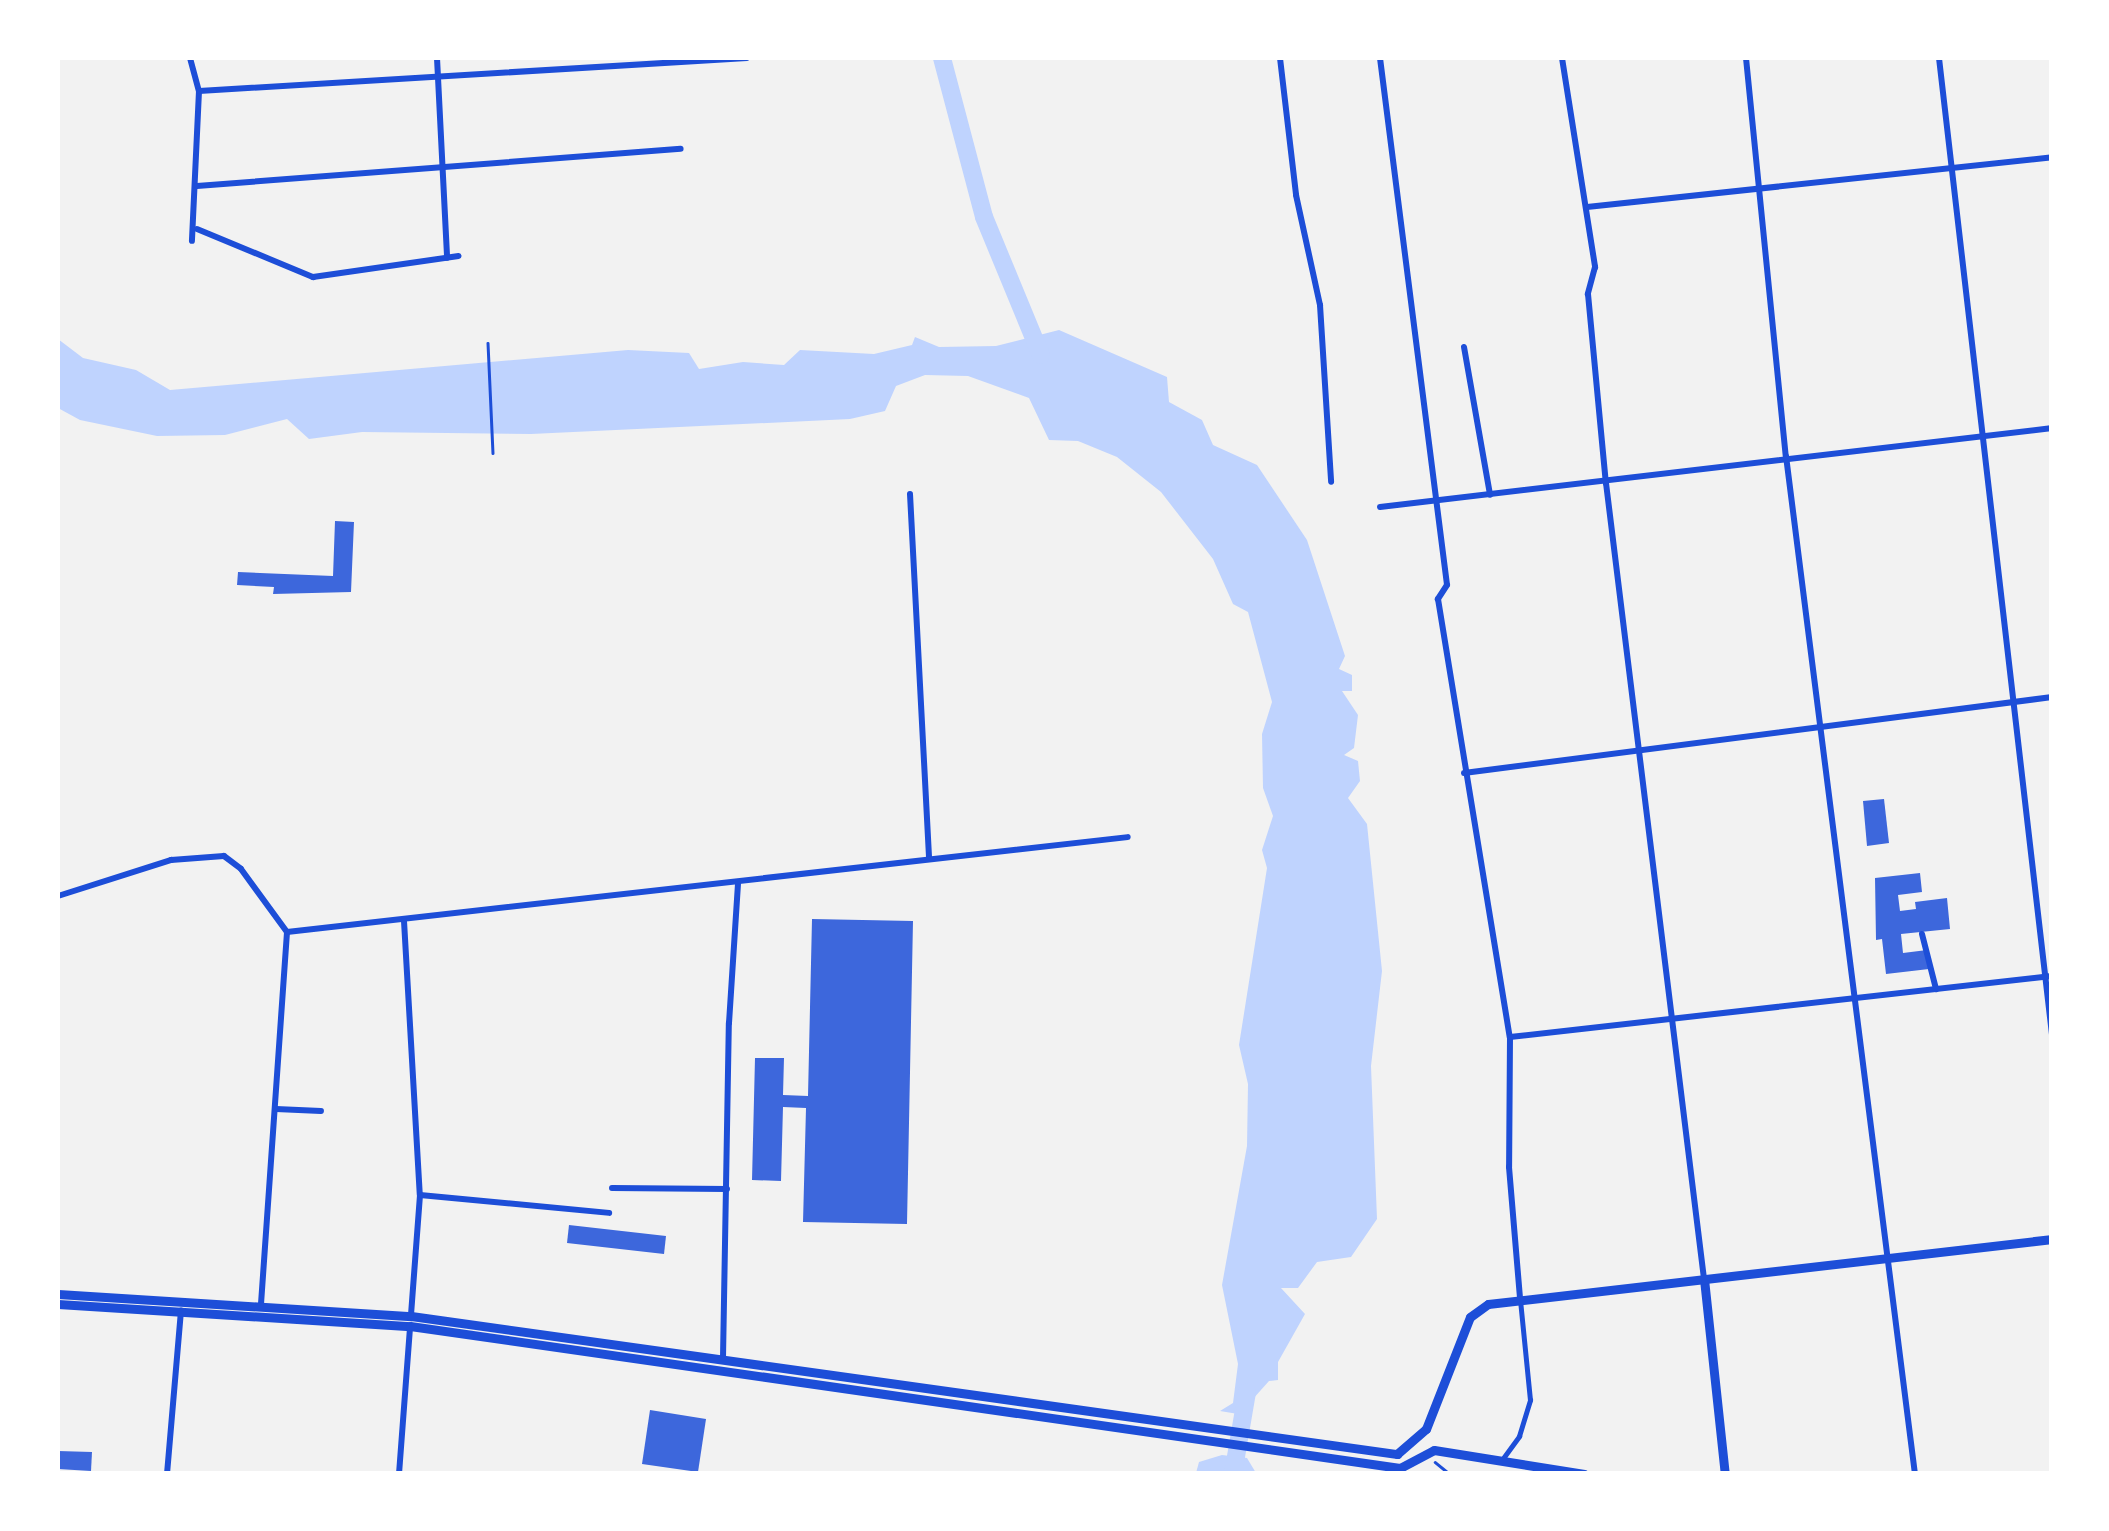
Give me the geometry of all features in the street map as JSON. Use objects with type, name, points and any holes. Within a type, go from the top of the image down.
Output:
[{"type":"main road","points":[[1396,1454],[1431,1421],[1470,1317],[1488,1304],[1520,1297],[2052,1239]]},
{"type":"main road","points":[[1704,1279],[1725,1474]]},
{"type":"main road","points":[[58,1294],[261,1304],[723,1358],[1396,1454]]},
{"type":"main road","points":[[58,1304],[410,1321],[1401,1471],[1434,1450],[1584,1474]]},
{"type":"main road","points":[[1396,1454],[1401,1471]]},
{"type":"street","points":[[190,58],[200,91],[197,229],[192,241]]},
{"type":"street","points":[[437,58],[447,258]]},
{"type":"street","points":[[200,91],[747,58]]},
{"type":"street","points":[[1280,58],[1296,195],[1320,304],[1331,482]]},
{"type":"street","points":[[1380,58],[1446,585],[1438,599],[1510,1037],[1508,1167],[1530,1400],[1519,1436],[1501,1461]]},
{"type":"street","points":[[1562,58],[1595,267],[1588,294],[1606,483],[1704,1279]]},
{"type":"street","points":[[1746,58],[1786,456],[1914,1474]]},
{"type":"street","points":[[1939,58],[1979,436],[2049,976],[2052,1035]]},
{"type":"street","points":[[198,186],[440,172],[681,149]]},
{"type":"street","points":[[1587,208],[2052,158]]},
{"type":"street","points":[[197,229],[313,277],[458,256]]},
{"type":"street","points":[[1464,347],[1490,495]]},
{"type":"street","points":[[1380,507],[1606,483],[1786,456],[2052,428]]},
{"type":"street","points":[[910,494],[929,858]]},
{"type":"street","points":[[1464,772],[2052,697]]},
{"type":"street","points":[[286,932],[404,922],[1128,837]]},
{"type":"street","points":[[58,896],[171,860],[224,856],[242,868],[286,932],[261,1304]]},
{"type":"street","points":[[723,1358],[738,884]]},
{"type":"street","points":[[399,1474],[420,1195],[404,922]]},
{"type":"street","points":[[1922,934],[1936,989]]},
{"type":"street","points":[[1510,1037],[2049,976]]},
{"type":"street","points":[[276,1109],[321,1111]]},
{"type":"street","points":[[612,1188],[727,1190]]},
{"type":"street","points":[[420,1195],[609,1213]]},
{"type":"street","points":[[167,1474],[181,1310]]},
{"type":"path","points":[[488,344],[493,454]]},
{"type":"path","points":[[1435,1462],[1450,1474]]},
{"type":"water","points":[[1059,330],[1167,377],[1169,402],[1202,420],[1213,445],[1257,465],[1307,540],[1345,656],[1339,669],[1352,675],[1352,691],[1342,691],[1358,715],[1354,748],[1344,755],[1358,761],[1360,781],[1348,798],[1367,824],[1382,971],[1371,1066],[1377,1219],[1351,1257],[1317,1262],[1298,1288],[1281,1288],[1305,1314],[1278,1362],[1278,1380],[1269,1381],[1252,1400],[1250,1416],[1220,1411],[1233,1403],[1238,1364],[1222,1285],[1247,1146],[1248,1084],[1239,1045],[1267,868],[1262,850],[1273,816],[1263,788],[1262,734],[1272,702],[1248,612],[1233,604],[1213,559],[1161,492],[1117,457],[1078,441],[1049,440],[1029,398],[968,376],[925,375],[896,386],[885,411],[850,419],[531,434],[362,432],[309,439],[287,419],[225,435],[157,436],[80,420],[58,408],[58,339],[83,358],[136,370],[170,390],[628,350],[689,353],[699,369],[743,362],[784,365],[800,350],[874,354],[912,345],[915,337],[939,347],[996,346]]},
{"type":"water","points":[[1222,1455],[1247,1458],[1256,1473],[1196,1473],[1199,1462]]},
{"type":"building","points":[[335,521],[354,522],[351,592],[273,594],[274,587],[237,585],[238,572],[333,576]]},
{"type":"building","points":[[1884,799],[1889,843],[1867,846],[1863,801]]},
{"type":"building","points":[[1920,873],[1922,892],[1898,895],[1900,911],[1916,909],[1915,902],[1947,898],[1950,929],[1901,934],[1903,953],[1927,950],[1929,969],[1886,974],[1882,939],[1876,940],[1875,878]]},
{"type":"building","points":[[812,919],[913,921],[907,1224],[803,1222],[806,1108],[783,1107],[781,1181],[752,1180],[755,1058],[784,1058],[783,1095],[808,1096]]},
{"type":"building","points":[[569,1225],[666,1236],[664,1254],[567,1243]]},
{"type":"building","points":[[650,1410],[706,1419],[698,1472],[642,1464]]},
{"type":"building","points":[[58,1451],[92,1452],[91,1471],[58,1469]]},
{"type":"waterway","points":[[942,58],[984,217],[1041,355]]},
{"type":"waterway","points":[[1233,1474],[1247,1392]]}]
